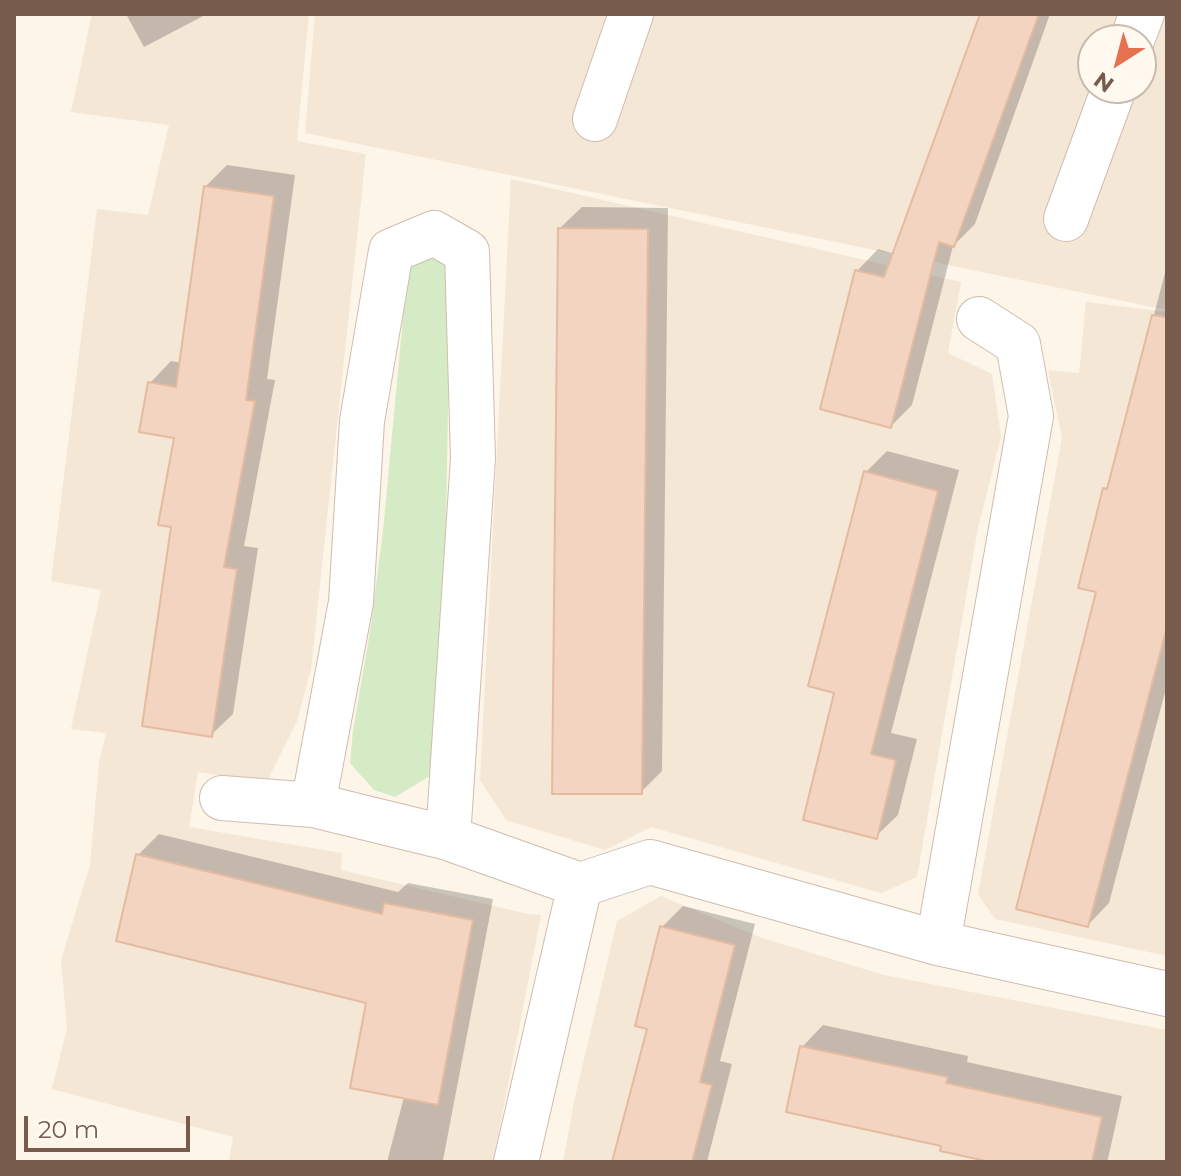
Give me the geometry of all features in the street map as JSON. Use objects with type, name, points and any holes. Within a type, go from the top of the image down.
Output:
[{"type":"street","points":[[595,119],[631,14]]},
{"type":"street","points":[[1066,219],[1108,104]]},
{"type":"street","points":[[313,805],[351,602],[362,421],[391,251],[434,233],[467,252],[473,458],[448,838]]},
{"type":"street","points":[[938,943],[1031,416],[1033,337],[979,319]]},
{"type":"street","points":[[222,798],[313,805],[448,838],[580,885],[650,862],[938,943],[1167,994]]},
{"type":"street","points":[[516,1162],[580,885]]},
{"type":"shaded area","points":[[92,14],[309,14],[297,141],[366,154],[311,669],[297,721],[266,783],[198,772],[189,827],[342,853],[341,870],[541,915],[493,1162],[229,1162],[233,1137],[52,1089],[67,1028],[61,960],[90,865],[99,763],[106,733],[71,729],[101,590],[51,581],[97,209],[148,215],[169,125],[71,112]]},
{"type":"shaded area","points":[[315,14],[1167,14],[1167,310],[305,133]]},
{"type":"shaded area","points":[[511,179],[961,282],[948,353],[992,374],[1001,437],[978,528],[917,877],[881,893],[651,827],[605,850],[506,820],[480,780]]},
{"type":"shaded area","points":[[1086,302],[1167,312],[1167,956],[995,919],[978,894],[1062,438],[1048,370],[1079,373]]},
{"type":"shaded area","points":[[661,896],[762,938],[884,975],[1167,1030],[1167,1162],[563,1162],[575,1097],[617,921]]},
{"type":"green space","points":[[437,253],[456,282],[449,347],[446,526],[430,776],[395,797],[374,790],[350,763],[383,531],[408,264]]},
{"type":"building","points":[[980,14],[1039,14],[954,247],[939,242],[891,428],[820,409],[855,270],[884,277]]},
{"type":"building","points":[[204,186],[274,196],[246,400],[255,401],[224,567],[237,569],[212,737],[142,726],[171,527],[158,525],[174,438],[139,432],[148,382],[176,387]]},
{"type":"building","points":[[558,228],[648,229],[642,794],[552,794]]},
{"type":"building","points":[[1152,315],[1167,317],[1167,627],[1088,927],[1016,909],[1096,592],[1078,588]]},
{"type":"building","points":[[864,471],[938,491],[871,754],[896,760],[877,839],[803,820],[834,693],[808,686]]},
{"type":"building","points":[[136,854],[382,914],[384,903],[473,920],[438,1105],[350,1088],[366,1003],[116,941]]},
{"type":"building","points":[[660,926],[735,945],[700,1082],[712,1085],[692,1162],[612,1162],[647,1029],[635,1026]]},
{"type":"building","points":[[800,1046],[948,1077],[946,1083],[1102,1117],[1092,1162],[991,1162],[940,1151],[941,1146],[786,1112]]}]
